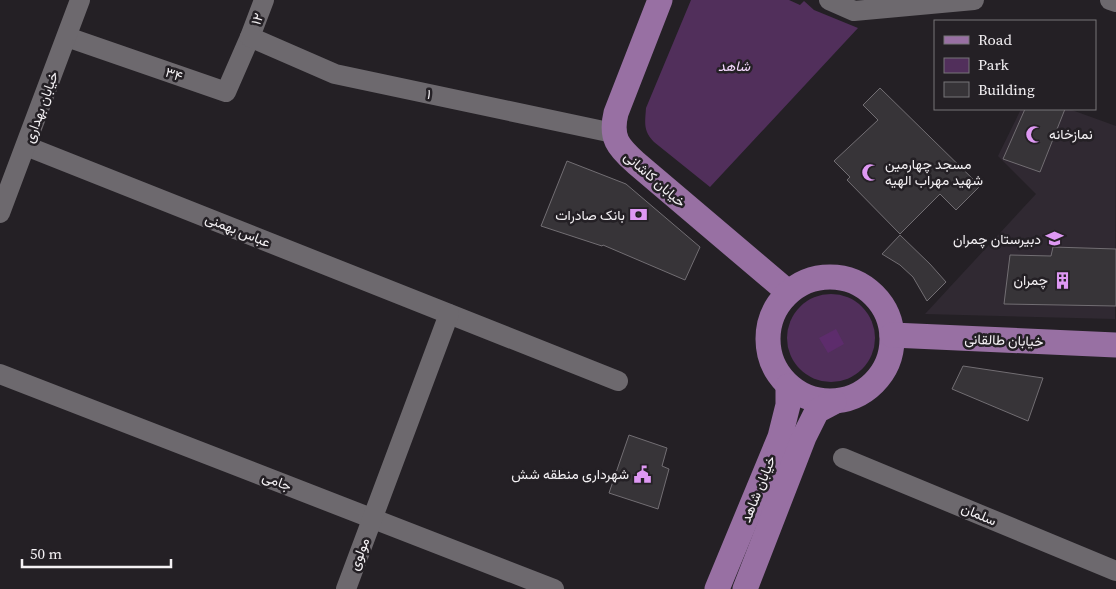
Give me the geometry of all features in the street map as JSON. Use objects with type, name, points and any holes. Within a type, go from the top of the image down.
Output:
[{"type":"main road","points":[[613,133],[616,113],[660,0]]},
{"type":"main road","name":"خیابان کاشانی","points":[[613,133],[621,149],[636,163],[788,292]]},
{"type":"main road","points":[[816,278],[846,279],[867,290],[883,306],[890,320],[892,335],[891,352],[886,367],[877,381],[865,391],[850,399],[834,402],[818,401],[802,396],[788,386],[778,375],[771,362],[767,347],[767,332],[771,317],[778,303],[788,292],[816,278]]},
{"type":"main road","name":"خیابان طالقانی","points":[[892,335],[1116,345]]},
{"type":"main road","name":"خیابان شاهد","points":[[717,589],[780,437],[788,405],[788,386]]},
{"type":"main road","name":"خیابان شاهد","points":[[745,589],[804,437],[817,411],[834,402]]},
{"type":"street","name":"خیابان بهداری","points":[[0,213],[80,0]]},
{"type":"street","name":"۱۲","points":[[250,37],[264,0]]},
{"type":"street","points":[[829,0],[854,11],[974,0]]},
{"type":"street","points":[[1110,0],[1116,2]]},
{"type":"street","name":"۳۴","points":[[67,37],[226,92],[250,37]]},
{"type":"street","name":"۱","points":[[250,37],[336,74],[613,133]]},
{"type":"street","name":"عباس بهمنی","points":[[26,146],[618,381]]},
{"type":"street","points":[[372,518],[449,314]]},
{"type":"street","name":"جامی","points":[[0,374],[554,589]]},
{"type":"street","name":"سلمان","points":[[842,458],[1116,571]]},
{"type":"street","name":"مولوی","points":[[346,589],[372,518]]},
{"type":"shaded area","name":"دبیرستان چمران","points":[[1021,110],[1072,110],[1116,126],[1115,319],[925,314],[1036,194],[998,156]]},
{"type":"shaded area","points":[[836,329],[844,344],[828,353],[819,338]]},
{"type":"green space","name":"شاهد","points":[[691,0],[789,0],[800,5],[804,1],[814,10],[858,28],[710,187],[654,142],[648,134],[645,118],[646,108]]},
{"type":"green space","points":[[831,294],[848,297],[856,301],[868,313],[872,321],[875,338],[872,355],[868,363],[856,375],[848,379],[831,382],[814,379],[806,375],[794,363],[790,355],[787,338],[790,321],[794,313],[806,301],[814,297]]},
{"type":"building","points":[[880,88],[980,186],[956,210],[940,194],[900,234],[847,180],[850,177],[834,161],[878,120],[863,105]]},
{"type":"building","name":"نمازخانه","points":[[1025,110],[1065,110],[1040,172],[1003,159]]},
{"type":"building","points":[[567,161],[626,184],[700,247],[685,280],[603,245],[541,226]]},
{"type":"building","points":[[900,235],[946,282],[927,301],[913,277],[900,265],[882,254]]},
{"type":"building","name":"چمران","points":[[1053,247],[1116,249],[1116,306],[1004,304],[1010,255],[1051,256]]},
{"type":"building","points":[[963,366],[1043,378],[1028,421],[952,389]]},
{"type":"building","points":[[629,435],[667,448],[662,466],[669,469],[658,509],[609,493]]},
{"type":"place","name":"نمازخانه","points":[[1035,134]]},
{"type":"place","name":"مسجد چهارمین شهید مهراب الهیه","points":[[871,172]]},
{"type":"place","name":"بانک صادرات","points":[[639,215]]},
{"type":"place","name":"دبیرستان چمران","points":[[1055,239]]},
{"type":"place","name":"چمران","points":[[1062,280]]},
{"type":"place","name":"شهرداری منطقه شش","points":[[643,474]]}]
